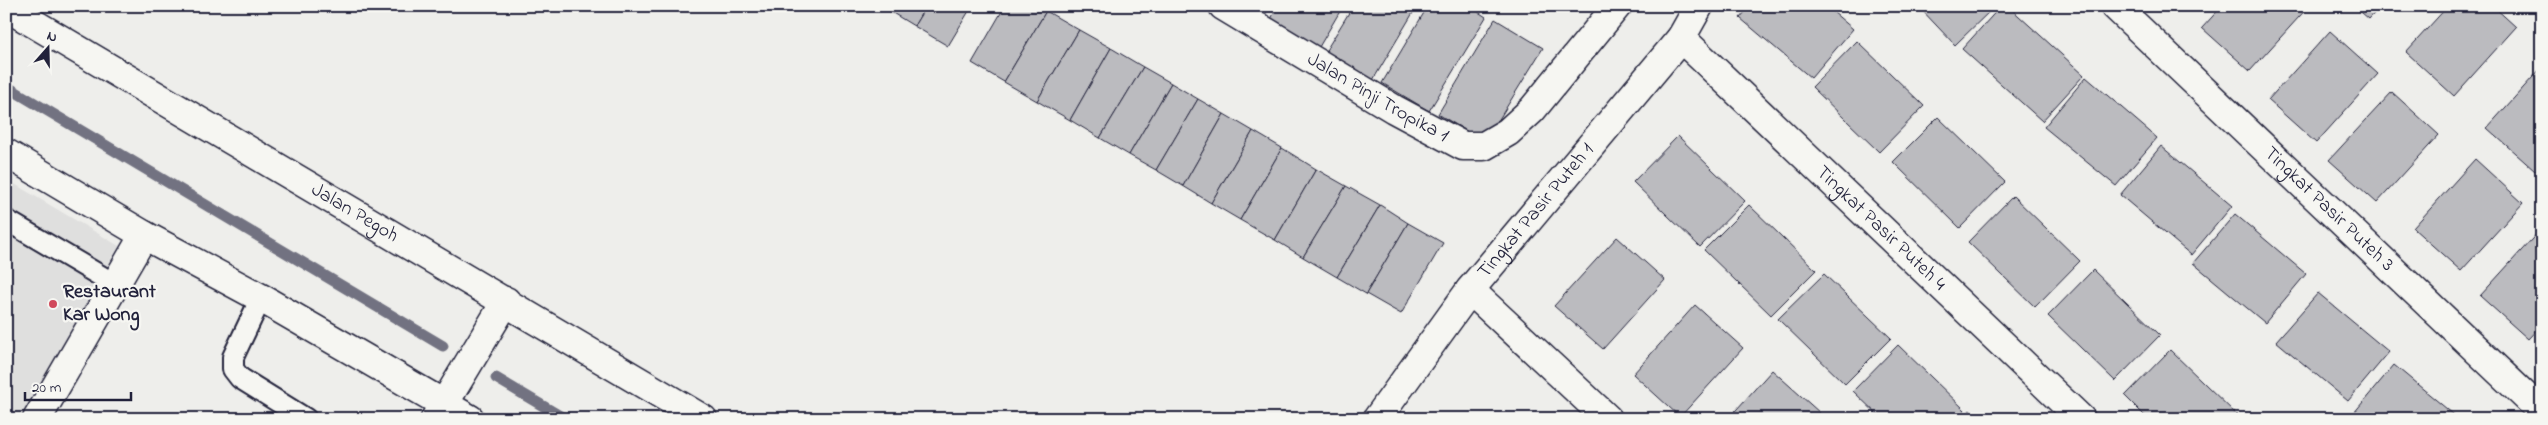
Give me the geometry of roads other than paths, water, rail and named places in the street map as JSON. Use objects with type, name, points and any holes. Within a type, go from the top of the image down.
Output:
[{"type":"street","name":"Jalan Pinji Tropika 1","points":[[1223,6],[1394,109],[1464,146],[1484,146],[1508,132],[1532,110],[1618,6]]},
{"type":"street","name":"Tingkat Pasir Puteh 1","points":[[1377,419],[1470,290],[1681,38],[1699,6]]},
{"type":"street","name":"Tingkat Pasir Puteh 3","points":[[2115,6],[2542,412]]},
{"type":"street","name":"Jalan Pegoh","points":[[6,7],[32,15],[703,419]]},
{"type":"street","name":"Tingkat Pasir Puteh 4","points":[[1681,38],[2081,419]]},
{"type":"street","points":[[6,153],[144,235],[261,298],[440,411],[470,419]]},
{"type":"street","points":[[40,418],[144,235]]},
{"type":"street","points":[[1470,290],[1608,419]]},
{"type":"street","points":[[440,411],[506,301]]},
{"type":"lane","points":[[6,220],[116,285]]},
{"type":"lane","points":[[261,298],[233,357],[233,369],[240,378],[306,419]]},
{"type":"waterway","points":[[6,86],[443,346]]},
{"type":"waterway","points":[[496,378],[565,419]]},
{"type":"place","name":"Restaurant Kar Wong","points":[[53,304]]}]
